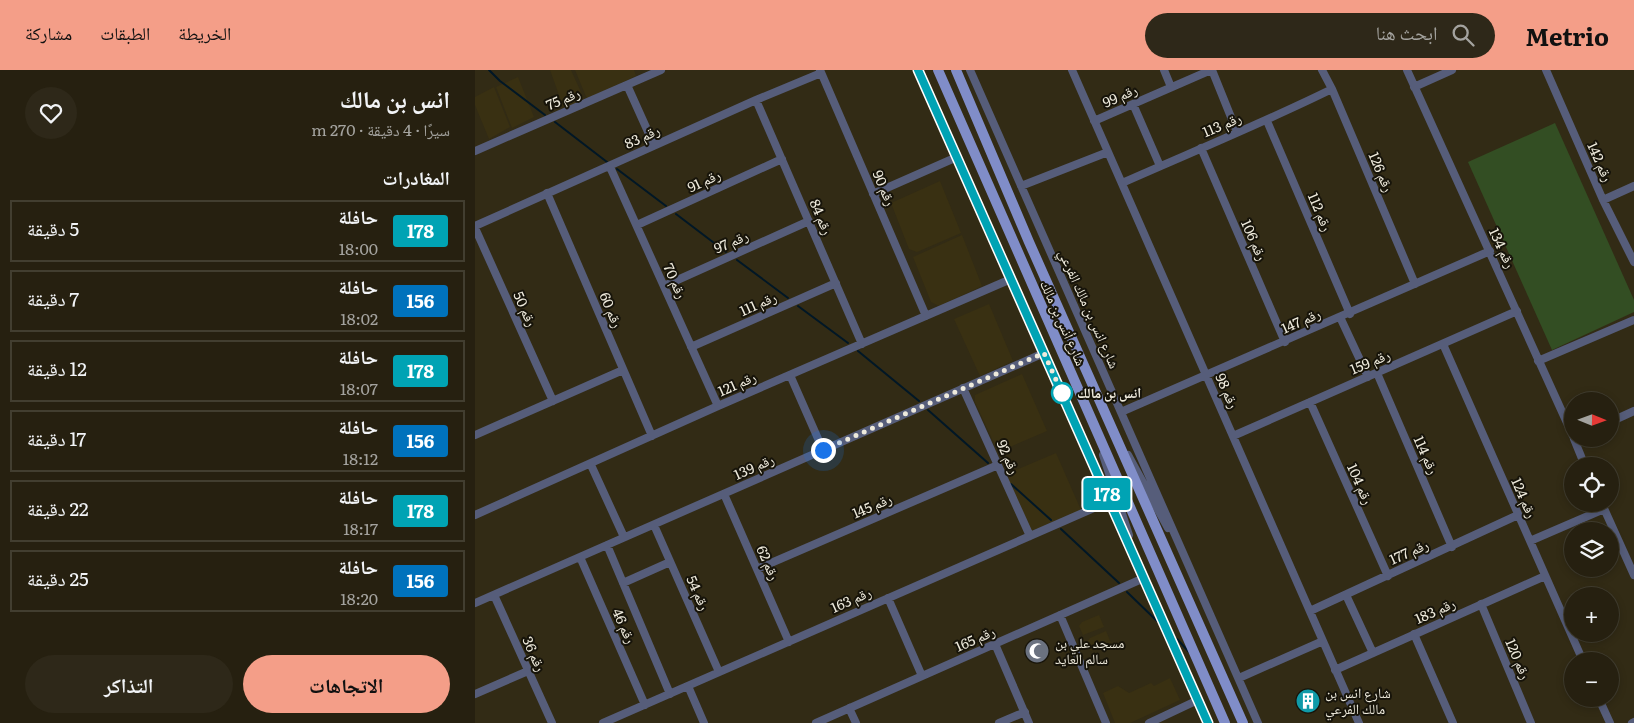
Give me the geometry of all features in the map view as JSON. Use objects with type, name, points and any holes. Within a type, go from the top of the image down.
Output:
[{"type":"main road","name":"شارع أنس بن مالك","points":[[938,70],[1008,235],[1225,723]]},
{"type":"main road","name":"شارع أنس بن مالك","points":[[955,70],[1029,242],[1243,723]]},
{"type":"street","name":"رقم 75","points":[[475,151],[627,85],[647,73],[661,70]]},
{"type":"street","points":[[918,70],[1208,723]]},
{"type":"street","name":"شارع انس بن مالك الفرعي","points":[[970,70],[1258,723]]},
{"type":"street","name":"رقم 98","points":[[1072,70],[1359,723]]},
{"type":"street","points":[[1164,70],[1171,87]]},
{"type":"street","points":[[1211,70],[1237,132]]},
{"type":"street","name":"رقم 99","points":[[1094,121],[1211,70]]},
{"type":"street","name":"رقم 126","points":[[1321,70],[1332,89],[1415,284]]},
{"type":"street","name":"رقم 134","points":[[1407,70],[1564,417]]},
{"type":"street","points":[[1414,87],[1451,70]]},
{"type":"street","name":"رقم 142","points":[[1546,70],[1603,200],[1634,262]]},
{"type":"street","name":"رقم 83","points":[[475,227],[547,193],[610,167],[654,145],[820,72]]},
{"type":"street","name":"رقم 90","points":[[820,72],[926,316]]},
{"type":"street","points":[[627,85],[654,145]]},
{"type":"street","name":"رقم 113","points":[[1122,183],[1237,132],[1267,121],[1332,89]]},
{"type":"street","name":"رقم 84","points":[[756,100],[862,344]]},
{"type":"street","points":[[1133,104],[1160,166]]},
{"type":"street","name":"رقم 112","points":[[1267,121],[1350,314]]},
{"type":"street","name":"رقم 106","points":[[1201,148],[1285,342]]},
{"type":"street","points":[[1021,186],[1108,152]]},
{"type":"street","points":[[873,194],[957,158]]},
{"type":"street","name":"رقم 91","points":[[637,225],[782,159]]},
{"type":"street","name":"رقم 70","points":[[610,167],[718,406]]},
{"type":"street","points":[[1603,200],[1634,186]]},
{"type":"street","name":"رقم 60","points":[[547,193],[652,436]]},
{"type":"street","name":"رقم 97","points":[[664,286],[809,221]]},
{"type":"street","name":"رقم 50","points":[[475,227],[553,401]]},
{"type":"street","name":"رقم 147","points":[[1121,412],[1350,314],[1490,251]]},
{"type":"street","name":"رقم 121","points":[[475,515],[591,465],[718,406],[1011,279]]},
{"type":"street","name":"رقم 111","points":[[691,347],[836,283]]},
{"type":"street","name":"رقم 159","points":[[1233,436],[1517,311]]},
{"type":"street","points":[[1340,317],[1368,377]]},
{"type":"street","points":[[1538,361],[1634,320]]},
{"type":"street","name":"رقم 124","points":[[1443,344],[1579,652]]},
{"type":"street","name":"رقم 139","points":[[475,603],[1044,353]]},
{"type":"street","points":[[476,431],[553,401],[623,370]]},
{"type":"street","name":"رقم 114","points":[[1377,373],[1452,547]]},
{"type":"street","points":[[790,375],[823,450]]},
{"type":"street","name":"رقم 92","points":[[963,388],[1030,536]]},
{"type":"street","name":"رقم 104","points":[[1310,402],[1388,576]]},
{"type":"street","points":[[1101,404],[1197,583]]},
{"type":"street","points":[[1619,419],[1633,414]]},
{"type":"street","points":[[1091,420],[1144,578]]},
{"type":"street","points":[[591,465],[624,537]]},
{"type":"street","name":"رقم 145","points":[[757,569],[998,465]]},
{"type":"street","name":"رقم 62","points":[[724,494],[789,642]]},
{"type":"street","name":"رقم 163","points":[[603,723],[1110,501]]},
{"type":"street","points":[[1530,541],[1590,512]]},
{"type":"street","points":[[1606,512],[1634,575]]},
{"type":"street","name":"رقم 177","points":[[1310,611],[1519,515]]},
{"type":"street","name":"رقم 54","points":[[654,524],[719,672]]},
{"type":"street","points":[[607,545],[670,694]]},
{"type":"street","name":"رقم 46","points":[[580,557],[645,705]]},
{"type":"street","points":[[623,583],[670,562]]},
{"type":"street","name":"رقم 183","points":[[1335,670],[1545,576]]},
{"type":"street","name":"رقم 165","points":[[816,723],[1144,578]]},
{"type":"street","name":"رقم 36","points":[[494,595],[552,723]]},
{"type":"street","points":[[1346,595],[1373,653]]},
{"type":"street","points":[[888,598],[922,676]]},
{"type":"street","name":"رقم 120","points":[[1481,604],[1531,723]]},
{"type":"street","points":[[1060,615],[1106,723]]},
{"type":"street","points":[[1414,634],[1453,723]]},
{"type":"street","points":[[1239,678],[1323,641]]},
{"type":"street","points":[[995,644],[1029,723]]},
{"type":"street","points":[[475,694],[528,671]]},
{"type":"street","points":[[688,686],[704,723]]},
{"type":"street","points":[[1149,723],[1197,700]]},
{"type":"street","points":[[1603,707],[1610,723]]},
{"type":"street","points":[[849,708],[855,723]]},
{"type":"street","points":[[999,723],[1025,712]]},
{"type":"shaded area","points":[[550,70],[571,70],[584,99],[564,109]]},
{"type":"shaded area","points":[[575,70],[634,70],[636,76],[587,99]]},
{"type":"shaded area","points":[[518,77],[534,117],[512,128],[496,87]]},
{"type":"shaded area","points":[[494,87],[510,127],[489,139],[475,105],[475,97]]},
{"type":"shaded area","points":[[940,181],[961,233],[917,252],[909,249],[891,203]]},
{"type":"shaded area","points":[[962,235],[982,286],[939,306],[931,302],[913,257]]},
{"type":"shaded area","points":[[989,304],[1013,361],[980,376],[954,319]]},
{"type":"shaded area","points":[[1022,374],[1047,431],[998,452],[975,402],[975,395]]},
{"type":"shaded area","points":[[1056,453],[1081,510],[1032,531],[1008,481],[1009,473]]},
{"type":"shaded area","points":[[1099,615],[1104,627],[1083,635],[1079,626],[1082,622]]},
{"type":"shaded area","points":[[1106,631],[1111,643],[1091,651],[1087,642],[1090,638]]},
{"type":"shaded area","points":[[1170,678],[1180,700],[1130,723],[1115,723],[1103,693],[1118,686],[1129,693],[1151,683],[1154,686]]},
{"type":"green space","points":[[1555,123],[1634,300],[1634,312],[1552,350],[1468,162]]},
{"type":"waterway","points":[[489,70],[500,81],[545,115]]},
{"type":"waterway","points":[[555,122],[607,162]]},
{"type":"waterway","points":[[617,169],[666,206]]},
{"type":"waterway","points":[[676,214],[726,252]]},
{"type":"waterway","points":[[737,260],[788,298]]},
{"type":"waterway","points":[[798,306],[848,343]]},
{"type":"waterway","points":[[858,351],[919,401]]},
{"type":"waterway","points":[[928,410],[988,463]]},
{"type":"waterway","points":[[1011,484],[1051,520]]},
{"type":"waterway","points":[[1061,529],[1119,583]]},
{"type":"waterway","points":[[1127,592],[1157,621]]},
{"type":"waterway","points":[[1177,639],[1189,652]]},
{"type":"bus line","name":"178","points":[[918,70],[1208,723]]},
{"type":"place","name":"انس بن مالك","points":[[1062,393]]},
{"type":"place","name":"مسجد علي بن سالم العايد","points":[[1037,651]]},
{"type":"place","name":"شارع انس بن مالك الفرعي","points":[[1308,701]]},
{"type":"route","points":[[823,450],[1044,353],[1062,393]]}]
